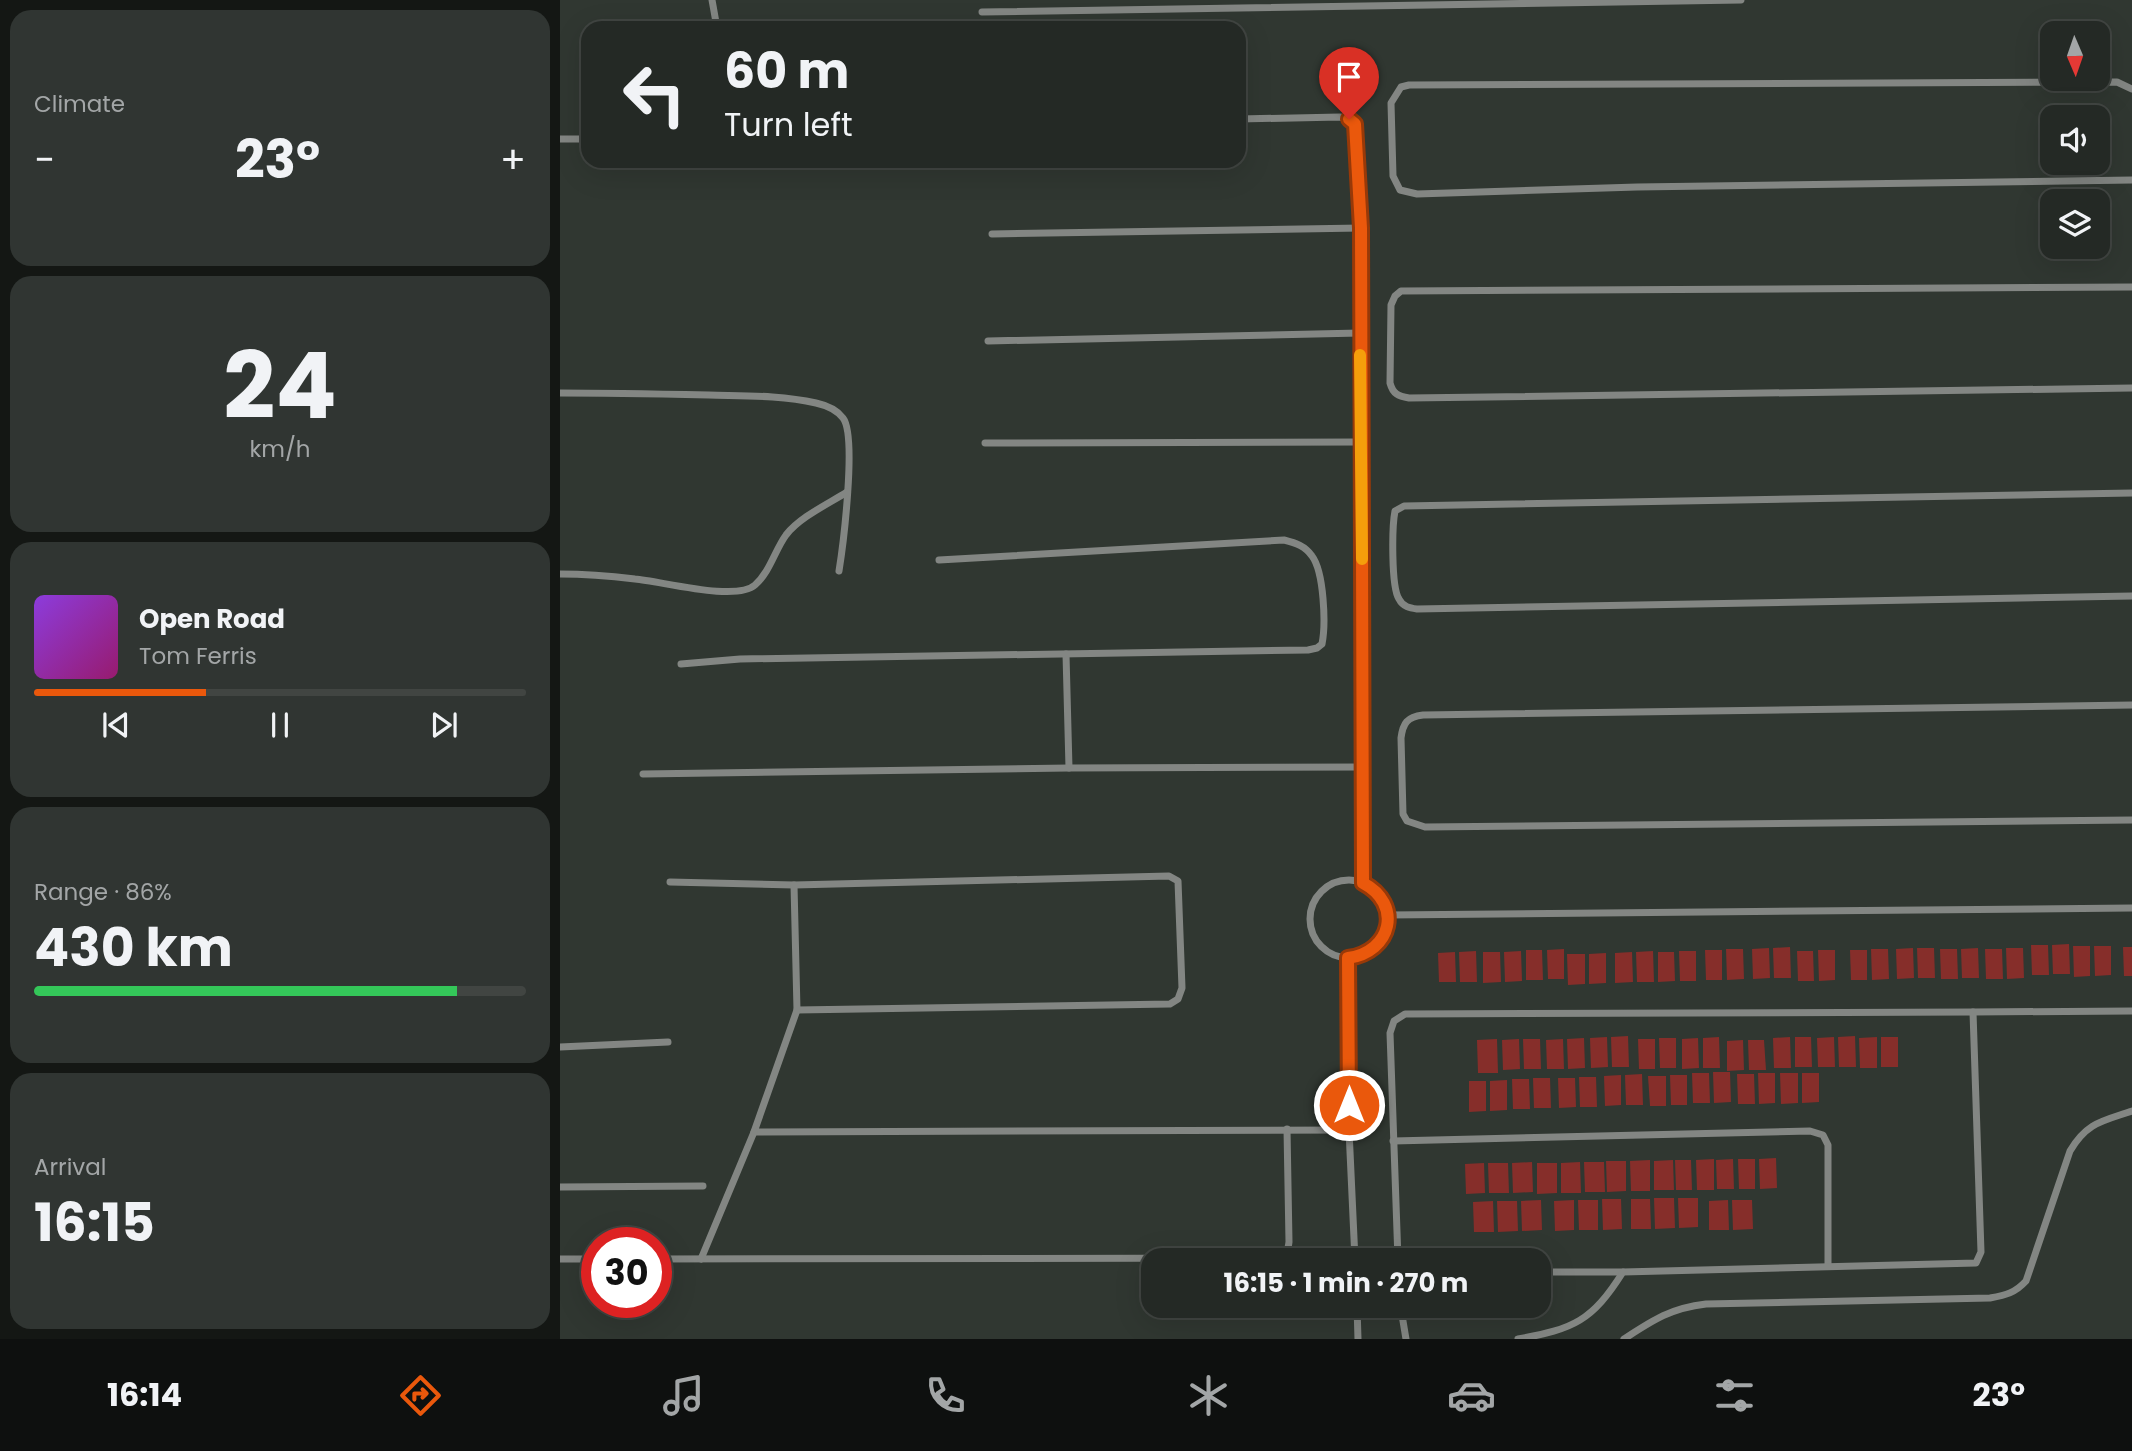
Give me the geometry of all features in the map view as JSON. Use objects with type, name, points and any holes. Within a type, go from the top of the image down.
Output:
[{"type":"street","points":[[712,0],[716,21]]},
{"type":"street","points":[[982,12],[1741,0]]},
{"type":"street","points":[[2132,89],[2117,82],[1409,85],[1401,88],[1391,103],[1393,176],[1400,190],[1417,194],[1637,187],[2132,180]]},
{"type":"street","points":[[1246,119],[1340,117],[1355,124],[1361,228],[1363,883]]},
{"type":"street","points":[[560,139],[581,139]]},
{"type":"street","points":[[992,234],[1361,228]]},
{"type":"street","points":[[2132,288],[1401,291],[1391,305],[1390,383],[1399,396],[1409,398],[2132,388]]},
{"type":"street","points":[[988,341],[1360,333]]},
{"type":"street","points":[[560,393],[760,396],[818,403],[833,409],[843,417],[847,426],[847,492],[839,571]]},
{"type":"street","points":[[985,443],[1361,442]]},
{"type":"street","points":[[560,574],[633,578],[706,591],[743,591],[755,586],[787,535],[847,492]]},
{"type":"street","points":[[2132,494],[1404,506],[1395,511],[1393,523],[1395,588],[1399,600],[1406,607],[1418,609],[2132,596]]},
{"type":"street","points":[[681,664],[740,659],[1317,648],[1322,644],[1324,635],[1323,592],[1314,558],[1301,545],[1284,540],[939,560]]},
{"type":"street","points":[[1066,654],[1069,768]]},
{"type":"street","points":[[2132,705],[1423,715],[1407,719],[1401,738],[1403,814],[1407,821],[1425,827],[2132,820]]},
{"type":"street","points":[[643,774],[1362,767]]},
{"type":"street","points":[[670,882],[794,885],[1175,877],[1178,888],[1182,989],[1178,999],[1170,1004],[797,1010]]},
{"type":"street","points":[[1338,882],[1363,883],[1380,895],[1388,915],[1384,935],[1379,944],[1360,956],[1348,958],[1325,950],[1316,941],[1310,918],[1318,895],[1338,882]]},
{"type":"street","points":[[701,1259],[754,1132],[797,1010],[794,885]]},
{"type":"street","points":[[1388,915],[2132,908]]},
{"type":"street","points":[[1348,958],[1349,1130],[1354,1248]]},
{"type":"street","points":[[1551,1272],[1970,1264],[1979,1259],[1981,1252],[1973,1012]]},
{"type":"street","points":[[1397,1248],[1390,1033],[1394,1021],[1405,1014],[2132,1012]]},
{"type":"street","points":[[560,1047],[668,1042]]},
{"type":"street","points":[[1624,1339],[1662,1314],[1706,1304],[1990,1298],[2009,1295],[2026,1281],[2070,1151],[2080,1134],[2093,1125],[2132,1111]]},
{"type":"street","points":[[672,1259],[1279,1258],[1288,1251],[1289,1242],[1287,1129]]},
{"type":"street","points":[[754,1132],[1349,1130]]},
{"type":"street","points":[[1393,1141],[1810,1131],[1823,1135],[1828,1145],[1828,1266]]},
{"type":"street","points":[[560,1187],[704,1186]]},
{"type":"street","points":[[560,1259],[581,1259]]},
{"type":"street","points":[[1518,1339],[1571,1327],[1593,1312],[1608,1297],[1623,1272]]},
{"type":"street","points":[[1357,1318],[1358,1339]]},
{"type":"street","points":[[1402,1318],[1406,1339]]},
{"type":"building","points":[[2069,944],[2070,974],[2053,974],[2052,945]]},
{"type":"building","points":[[2031,945],[2048,945],[2049,975],[2032,975]]},
{"type":"building","points":[[2073,946],[2090,946],[2090,976],[2074,977]]},
{"type":"building","points":[[2094,946],[2111,946],[2111,975],[2095,976]]},
{"type":"building","points":[[1790,947],[1791,978],[1774,978],[1773,948]]},
{"type":"building","points":[[2123,947],[2132,947],[2132,976],[2124,976]]},
{"type":"building","points":[[1769,948],[1770,978],[1753,979],[1752,949]]},
{"type":"building","points":[[1913,948],[1914,978],[1897,979],[1896,949]]},
{"type":"building","points":[[1917,948],[1934,948],[1935,978],[1918,978]]},
{"type":"building","points":[[1978,948],[1979,978],[1962,978],[1961,949]]},
{"type":"building","points":[[2006,948],[2023,948],[2024,978],[2007,979]]},
{"type":"building","points":[[1564,949],[1564,979],[1548,979],[1547,950]]},
{"type":"building","points":[[1726,949],[1743,949],[1744,979],[1727,980]]},
{"type":"building","points":[[1871,949],[1888,949],[1889,979],[1872,980]]},
{"type":"building","points":[[1940,949],[1957,949],[1958,979],[1941,979]]},
{"type":"building","points":[[1985,949],[2002,949],[2003,979],[1986,979]]},
{"type":"building","points":[[1526,950],[1542,950],[1543,980],[1526,980]]},
{"type":"building","points":[[1705,950],[1722,950],[1722,980],[1706,980]]},
{"type":"building","points":[[1818,950],[1835,950],[1835,980],[1819,981]]},
{"type":"building","points":[[1850,950],[1867,950],[1867,980],[1851,980]]},
{"type":"building","points":[[1476,951],[1477,982],[1460,982],[1459,952]]},
{"type":"building","points":[[1521,951],[1522,981],[1505,982],[1504,952]]},
{"type":"building","points":[[1653,951],[1654,982],[1637,982],[1636,952]]},
{"type":"building","points":[[1679,951],[1696,951],[1696,981],[1680,981]]},
{"type":"building","points":[[1797,951],[1813,951],[1814,981],[1798,981]]},
{"type":"building","points":[[1455,952],[1456,982],[1439,982],[1438,953]]},
{"type":"building","points":[[1483,952],[1500,952],[1501,982],[1483,983]]},
{"type":"building","points":[[1632,952],[1633,982],[1615,983],[1615,953]]},
{"type":"building","points":[[1658,952],[1674,952],[1675,981],[1658,982]]},
{"type":"building","points":[[1606,953],[1606,983],[1589,984],[1589,954]]},
{"type":"building","points":[[1567,954],[1585,954],[1585,984],[1568,985]]},
{"type":"building","points":[[1628,1036],[1629,1067],[1612,1067],[1611,1037]]},
{"type":"building","points":[[1855,1036],[1856,1067],[1839,1067],[1838,1037]]},
{"type":"building","points":[[1607,1037],[1608,1067],[1591,1068],[1590,1038]]},
{"type":"building","points":[[1719,1037],[1720,1068],[1703,1068],[1703,1038]]},
{"type":"building","points":[[1790,1037],[1791,1068],[1774,1068],[1773,1038]]},
{"type":"building","points":[[1795,1037],[1811,1037],[1812,1067],[1795,1067]]},
{"type":"building","points":[[1834,1037],[1835,1067],[1818,1067],[1817,1038]]},
{"type":"building","points":[[1877,1037],[1877,1068],[1860,1068],[1859,1038]]},
{"type":"building","points":[[1881,1037],[1898,1037],[1898,1067],[1881,1067]]},
{"type":"building","points":[[1584,1038],[1585,1068],[1568,1069],[1567,1039]]},
{"type":"building","points":[[1659,1038],[1676,1038],[1676,1068],[1660,1068]]},
{"type":"building","points":[[1698,1038],[1699,1068],[1682,1069],[1682,1039]]},
{"type":"building","points":[[1497,1039],[1498,1073],[1478,1073],[1477,1040]]},
{"type":"building","points":[[1519,1039],[1520,1069],[1503,1070],[1502,1040]]},
{"type":"building","points":[[1523,1039],[1540,1039],[1541,1069],[1524,1069]]},
{"type":"building","points":[[1563,1039],[1564,1069],[1547,1069],[1546,1040]]},
{"type":"building","points":[[1638,1039],[1655,1039],[1655,1069],[1639,1069]]},
{"type":"building","points":[[1743,1040],[1744,1070],[1727,1071],[1727,1041]]},
{"type":"building","points":[[1748,1040],[1764,1040],[1766,1070],[1749,1070]]},
{"type":"building","points":[[1713,1072],[1730,1072],[1731,1102],[1714,1103]]},
{"type":"building","points":[[1692,1073],[1709,1073],[1710,1103],[1693,1103]]},
{"type":"building","points":[[1758,1073],[1775,1073],[1775,1103],[1759,1104]]},
{"type":"building","points":[[1780,1073],[1798,1073],[1798,1103],[1781,1104]]},
{"type":"building","points":[[1802,1073],[1819,1073],[1819,1102],[1802,1103]]},
{"type":"building","points":[[1642,1074],[1643,1105],[1626,1105],[1625,1075]]},
{"type":"building","points":[[1737,1074],[1754,1074],[1755,1104],[1738,1104]]},
{"type":"building","points":[[1621,1075],[1621,1105],[1605,1106],[1604,1076]]},
{"type":"building","points":[[1670,1075],[1687,1075],[1687,1105],[1671,1105]]},
{"type":"building","points":[[1648,1076],[1666,1076],[1666,1106],[1650,1106]]},
{"type":"building","points":[[1579,1077],[1596,1077],[1597,1107],[1580,1107]]},
{"type":"building","points":[[1533,1078],[1550,1078],[1551,1108],[1534,1108]]},
{"type":"building","points":[[1558,1078],[1575,1078],[1576,1107],[1559,1108]]},
{"type":"building","points":[[1512,1079],[1529,1079],[1530,1109],[1513,1109]]},
{"type":"building","points":[[1507,1080],[1507,1110],[1490,1111],[1490,1081]]},
{"type":"building","points":[[1469,1081],[1486,1081],[1486,1111],[1469,1112]]},
{"type":"building","points":[[1776,1158],[1777,1188],[1760,1189],[1759,1159]]},
{"type":"building","points":[[1714,1159],[1714,1190],[1697,1190],[1696,1160]]},
{"type":"building","points":[[1733,1159],[1734,1189],[1717,1189],[1716,1160]]},
{"type":"building","points":[[1738,1159],[1755,1159],[1755,1189],[1739,1189]]},
{"type":"building","points":[[1650,1160],[1650,1191],[1631,1191],[1630,1161]]},
{"type":"building","points":[[1673,1160],[1674,1190],[1654,1190],[1654,1161]]},
{"type":"building","points":[[1675,1160],[1691,1160],[1692,1190],[1676,1190]]},
{"type":"building","points":[[1606,1161],[1626,1161],[1626,1191],[1607,1192]]},
{"type":"building","points":[[1532,1162],[1533,1192],[1513,1193],[1512,1163]]},
{"type":"building","points":[[1580,1162],[1581,1193],[1561,1193],[1561,1163]]},
{"type":"building","points":[[1584,1162],[1604,1162],[1605,1192],[1585,1192]]},
{"type":"building","points":[[1484,1163],[1485,1193],[1466,1194],[1465,1164]]},
{"type":"building","points":[[1488,1163],[1508,1163],[1509,1193],[1489,1193]]},
{"type":"building","points":[[1537,1163],[1557,1163],[1557,1193],[1537,1194]]},
{"type":"building","points":[[1654,1198],[1674,1198],[1675,1228],[1655,1229]]},
{"type":"building","points":[[1678,1198],[1698,1198],[1698,1227],[1679,1228]]},
{"type":"building","points":[[1602,1199],[1621,1199],[1622,1229],[1603,1230]]},
{"type":"building","points":[[1631,1199],[1650,1199],[1651,1229],[1631,1229]]},
{"type":"building","points":[[1541,1200],[1542,1230],[1522,1231],[1521,1201]]},
{"type":"building","points":[[1574,1200],[1574,1230],[1555,1231],[1554,1201]]},
{"type":"building","points":[[1578,1200],[1598,1200],[1598,1230],[1579,1230]]},
{"type":"building","points":[[1728,1200],[1729,1230],[1709,1230],[1709,1201]]},
{"type":"building","points":[[1732,1200],[1752,1200],[1753,1229],[1733,1230]]},
{"type":"building","points":[[1493,1201],[1494,1232],[1474,1232],[1473,1202]]},
{"type":"building","points":[[1497,1201],[1517,1201],[1518,1231],[1498,1232]]},
{"type":"slow traffic","points":[[1360,355],[1362,559]]},
{"type":"route","points":[[1349,119],[1355,124],[1358,141],[1361,228],[1363,883],[1380,895],[1388,915],[1384,935],[1379,944],[1360,956],[1348,958],[1349,1105]]}]
